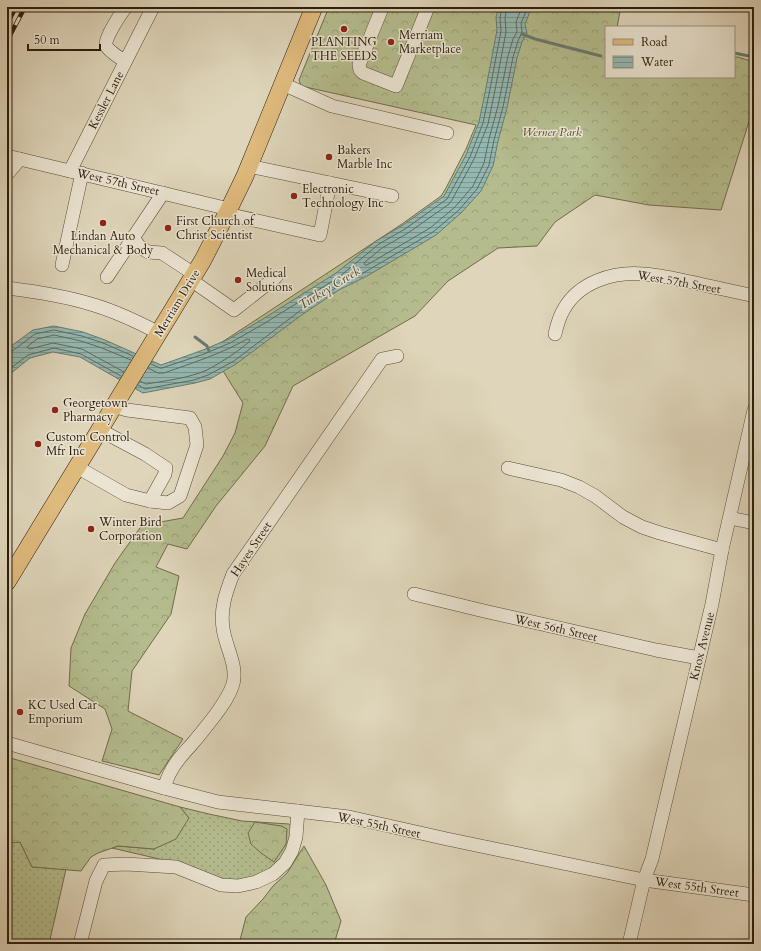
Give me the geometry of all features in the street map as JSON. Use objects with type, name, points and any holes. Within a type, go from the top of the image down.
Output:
[{"type":"main road","name":"Merriam Drive","points":[[7,582],[192,277],[228,211],[249,166],[314,7]]},
{"type":"street","points":[[125,61],[106,47],[106,42],[120,14],[126,7]]},
{"type":"street","points":[[381,7],[359,65],[362,73],[396,86],[428,7]]},
{"type":"street","name":"Kessler Lane","points":[[62,265],[76,172],[148,9]]},
{"type":"street","points":[[283,84],[332,106],[447,133]]},
{"type":"street","name":"West 57th Street","points":[[7,156],[163,193],[320,235],[330,183]]},
{"type":"street","points":[[9,172],[20,159]]},
{"type":"street","points":[[249,166],[392,196]]},
{"type":"street","points":[[107,277],[163,193]]},
{"type":"street","points":[[133,237],[139,246],[148,252],[162,253],[234,310],[276,277]]},
{"type":"street","name":"West 57th Street","points":[[555,334],[559,318],[573,297],[593,282],[621,274],[632,273],[661,276],[754,296]]},
{"type":"street","points":[[7,288],[59,296],[94,305],[123,315],[159,332]]},
{"type":"street","name":"Hayes Street","points":[[164,788],[171,770],[223,705],[230,694],[234,682],[234,666],[224,635],[222,615],[223,601],[233,574],[382,358],[397,356]]},
{"type":"street","points":[[77,466],[126,495],[150,501],[168,503],[180,496],[197,445],[195,427],[190,418],[127,410],[114,406]]},
{"type":"street","name":"Knox Avenue","points":[[629,944],[644,880],[652,859],[712,604],[722,550],[754,410]]},
{"type":"street","points":[[100,430],[145,454],[166,468],[165,474],[150,501]]},
{"type":"street","points":[[508,468],[561,480],[579,487],[595,496],[623,516],[642,527],[722,550]]},
{"type":"street","points":[[730,518],[754,523]]},
{"type":"street","name":"West 56th Street","points":[[414,594],[634,645],[699,658]]},
{"type":"street","name":"West 55th Street","points":[[7,743],[218,802],[349,817],[644,880],[754,895]]},
{"type":"street","points":[[80,944],[96,881],[104,865],[126,864],[176,867],[221,885],[238,886],[256,882],[273,874],[289,857],[296,837],[298,811]]},
{"type":"green space","name":"Werner Park","points":[[329,7],[621,7],[617,26],[605,26],[605,78],[735,78],[735,57],[738,57],[754,62],[754,108],[721,210],[649,205],[595,195],[555,222],[537,246],[498,248],[448,281],[415,316],[293,386],[265,446],[216,506],[187,549],[168,544],[156,567],[179,576],[171,614],[132,671],[128,711],[183,739],[159,775],[102,761],[112,729],[105,709],[69,686],[71,648],[85,614],[115,563],[142,525],[183,518],[223,456],[235,433],[243,403],[210,350],[402,224],[441,196],[466,149],[476,125],[301,86],[299,80]]},
{"type":"green space","points":[[7,757],[180,807],[189,818],[176,839],[154,849],[118,846],[91,857],[81,871],[32,867],[20,842],[10,843],[7,855]]},
{"type":"green space","points":[[180,807],[242,821],[289,824],[292,826],[292,840],[283,857],[271,868],[252,877],[233,882],[212,876],[185,865],[112,848],[118,846],[154,849],[189,818]]},
{"type":"green space","points":[[255,822],[281,826],[287,829],[286,844],[274,862],[251,844],[248,833]]},
{"type":"green space","points":[[20,842],[32,867],[66,869],[49,944],[7,944],[7,855],[10,843]]},
{"type":"green space","points":[[304,846],[326,885],[341,921],[334,944],[239,944],[246,917],[273,886],[287,873]]},
{"type":"water","name":"Turkey Creek","points":[[499,7],[532,7],[525,24],[527,33],[522,42],[517,58],[493,166],[481,191],[461,213],[436,235],[367,276],[339,290],[303,314],[236,364],[210,379],[143,393],[80,357],[53,352],[30,358],[7,377],[7,349],[33,330],[54,326],[83,332],[105,340],[161,365],[203,350],[229,339],[336,273],[376,241],[403,225],[444,196],[466,155],[479,122],[497,30],[496,17]]},
{"type":"waterway","points":[[522,34],[535,39],[601,56]]},
{"type":"waterway","points":[[735,53],[754,57]]},
{"type":"waterway","points":[[195,337],[207,346],[209,351]]},
{"type":"railway","points":[[7,24],[16,7]]},
{"type":"railway","points":[[7,41],[25,7]]},
{"type":"place","name":"PLANTING THE SEEDS","points":[[344,29]]},
{"type":"place","name":"Merriam Marketplace","points":[[391,42]]},
{"type":"place","name":"Bakers Marble Inc","points":[[329,157]]},
{"type":"place","name":"Electronic Technology Inc","points":[[294,196]]},
{"type":"place","name":"Lindan Auto Mechanical & Body","points":[[103,223]]},
{"type":"place","name":"First Church of Christ Scientist","points":[[168,228]]},
{"type":"place","name":"Medical Solutions","points":[[238,280]]},
{"type":"place","name":"Georgetown Pharmacy","points":[[55,410]]},
{"type":"place","name":"Custom Control Mfr Inc","points":[[38,444]]},
{"type":"place","name":"Winter Bird Corporation","points":[[91,529]]},
{"type":"place","name":"KC Used Car Emporium","points":[[20,712]]}]
